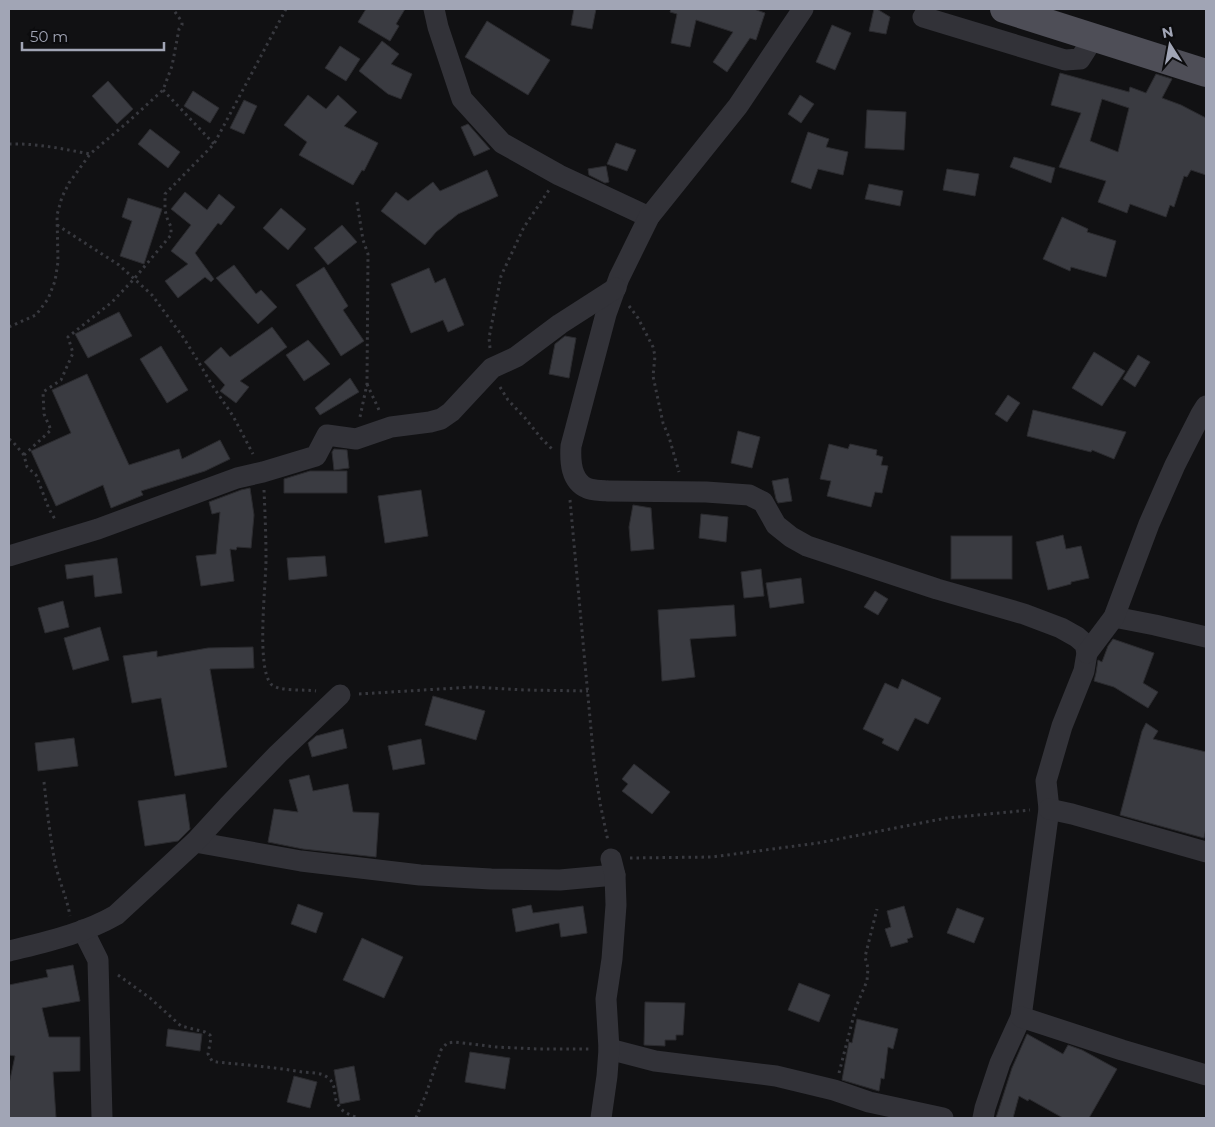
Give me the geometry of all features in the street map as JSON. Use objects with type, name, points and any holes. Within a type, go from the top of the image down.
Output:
[{"type":"main road","points":[[1004,9],[1206,73]]},
{"type":"street","points":[[434,9],[438,27],[462,99],[502,143],[559,175],[649,217]]},
{"type":"street","points":[[803,9],[738,106],[649,217],[606,314],[571,446],[570,459],[572,470],[580,483],[592,490],[706,492],[748,496],[763,502],[776,524],[791,537],[807,546],[937,589],[1024,614],[1061,628],[1085,644],[1087,653],[1084,671],[1062,726],[1046,781],[1049,809],[1021,1017],[1000,1062],[984,1108],[983,1118]]},
{"type":"street","points":[[923,17],[1065,60],[1080,59],[1094,37]]},
{"type":"street","points":[[9,556],[136,516],[236,478],[316,456],[327,435],[356,439],[391,427],[441,419],[451,412],[492,368],[516,357],[560,324],[616,288]]},
{"type":"street","points":[[1087,653],[1114,617],[1149,524],[1175,465],[1206,406]]},
{"type":"street","points":[[1114,617],[1206,638]]},
{"type":"street","points":[[9,951],[83,930],[116,915],[195,842],[278,754],[340,695]]},
{"type":"street","points":[[1049,809],[1206,852]]},
{"type":"street","points":[[195,842],[302,861],[420,875],[560,880],[613,867],[616,905],[612,959],[606,999],[609,1049],[607,1076],[600,1118]]},
{"type":"street","points":[[83,930],[98,960],[102,1118]]},
{"type":"street","points":[[1021,1017],[1122,1050],[1206,1074]]},
{"type":"street","points":[[609,1049],[655,1061],[776,1076],[834,1090],[869,1102],[943,1118]]},
{"type":"path","points":[[9,327],[36,315],[48,298],[55,281],[58,262],[57,215],[62,197],[69,183],[90,154],[162,90],[172,66],[179,29],[182,25],[173,9]]},
{"type":"path","points":[[24,455],[51,430],[44,414],[43,392],[61,380],[73,353],[68,338],[112,302],[171,235],[171,226],[165,210],[165,194],[214,144],[286,9]]},
{"type":"path","points":[[162,90],[214,144]]},
{"type":"path","points":[[9,144],[49,146],[90,154]]},
{"type":"path","points":[[559,175],[524,227],[501,276],[489,338],[492,368],[497,382],[508,400],[572,470],[570,508],[594,762],[613,867],[712,857],[818,843],[947,818],[1049,809]]},
{"type":"path","points":[[356,439],[367,384],[368,254],[357,202]]},
{"type":"path","points":[[57,225],[120,265],[152,295],[183,337],[233,416],[263,472],[266,561],[263,653],[265,672],[270,682],[278,688],[310,690],[340,695],[473,687],[588,691]]},
{"type":"path","points":[[616,288],[638,318],[653,347],[655,356],[653,376],[663,424],[669,437],[685,493]]},
{"type":"path","points":[[367,384],[379,410],[391,427]]},
{"type":"path","points":[[9,439],[24,455],[27,467],[36,475],[49,509],[67,538]]},
{"type":"path","points":[[44,782],[55,864],[69,905],[70,916],[62,937]]},
{"type":"path","points":[[834,1090],[856,1007],[867,981],[868,968],[865,957],[877,909]]},
{"type":"path","points":[[98,960],[150,998],[181,1026],[210,1034],[208,1054],[212,1061],[322,1074],[333,1084],[338,1105],[347,1114],[358,1118]]},
{"type":"path","points":[[416,1118],[440,1050],[447,1043],[455,1042],[496,1047],[538,1049],[609,1049]]},
{"type":"building","points":[[366,9],[405,9],[396,24],[399,26],[390,41],[358,22]]},
{"type":"building","points":[[574,9],[596,9],[592,29],[571,25]]},
{"type":"building","points":[[671,9],[754,9],[765,13],[756,40],[750,38],[727,72],[713,62],[733,32],[696,20],[690,47],[671,43],[677,14],[670,12]]},
{"type":"building","points":[[874,9],[890,17],[886,34],[869,31]]},
{"type":"building","points":[[487,21],[550,60],[528,95],[465,57]]},
{"type":"building","points":[[832,25],[851,33],[835,70],[816,62]]},
{"type":"building","points":[[382,41],[399,54],[391,64],[412,74],[401,99],[388,94],[359,71]]},
{"type":"building","points":[[340,46],[360,59],[346,81],[325,68]]},
{"type":"building","points":[[1060,73],[1129,92],[1130,87],[1146,93],[1156,74],[1172,79],[1162,98],[1206,118],[1206,175],[1191,170],[1187,177],[1184,176],[1174,207],[1170,205],[1166,217],[1130,204],[1127,213],[1098,202],[1106,181],[1059,167],[1081,113],[1051,105]],"holes":[[[1102,99],[1129,108],[1118,152],[1090,141]]]},
{"type":"building","points":[[108,81],[133,109],[117,124],[92,96]]},
{"type":"building","points":[[193,91],[219,108],[210,123],[184,106]]},
{"type":"building","points":[[308,95],[326,109],[338,95],[357,112],[344,126],[378,143],[364,171],[362,170],[353,185],[299,155],[307,142],[284,125]]},
{"type":"building","points":[[800,95],[814,104],[801,123],[788,114]]},
{"type":"building","points":[[244,100],[257,106],[244,134],[230,128]]},
{"type":"building","points":[[867,110],[906,112],[904,150],[865,148]]},
{"type":"building","points":[[468,124],[490,149],[474,156],[461,127]]},
{"type":"building","points":[[150,129],[180,152],[168,168],[138,144]]},
{"type":"building","points":[[808,132],[829,139],[826,147],[848,152],[843,175],[818,169],[811,189],[791,182]]},
{"type":"building","points":[[616,143],[636,150],[627,171],[607,164]]},
{"type":"building","points":[[1014,157],[1055,168],[1051,183],[1010,167]]},
{"type":"building","points":[[606,166],[609,182],[605,183],[589,175],[588,169]]},
{"type":"building","points":[[947,169],[979,174],[975,196],[943,190]]},
{"type":"building","points":[[487,170],[498,196],[458,214],[436,232],[425,245],[381,211],[396,192],[408,201],[433,182],[440,191]]},
{"type":"building","points":[[869,184],[903,191],[900,206],[865,199]]},
{"type":"building","points":[[185,192],[207,210],[219,194],[235,207],[221,225],[218,223],[195,253],[214,279],[211,282],[205,277],[178,298],[165,281],[188,264],[171,251],[191,225],[171,209]]},
{"type":"building","points":[[128,198],[162,209],[144,264],[120,256],[132,221],[122,217]]},
{"type":"building","points":[[281,208],[306,229],[288,250],[263,228]]},
{"type":"building","points":[[1062,217],[1088,229],[1087,232],[1116,241],[1106,277],[1071,267],[1070,271],[1043,259]]},
{"type":"building","points":[[342,225],[357,242],[328,265],[314,248]]},
{"type":"building","points":[[234,265],[256,294],[261,290],[277,307],[258,324],[216,278]]},
{"type":"building","points":[[324,267],[348,306],[343,310],[364,341],[341,356],[296,285]]},
{"type":"building","points":[[429,268],[435,283],[445,278],[464,325],[448,332],[443,320],[411,333],[391,284]]},
{"type":"building","points":[[119,312],[132,336],[88,358],[75,334]]},
{"type":"building","points":[[272,327],[287,347],[240,381],[249,387],[236,403],[220,391],[225,385],[204,362],[221,347],[230,357]]},
{"type":"building","points":[[565,336],[576,338],[569,378],[549,374],[555,344]]},
{"type":"building","points":[[308,340],[330,364],[304,381],[286,355]]},
{"type":"building","points":[[161,346],[188,390],[167,403],[140,359]]},
{"type":"building","points":[[1094,352],[1125,371],[1102,406],[1072,388]]},
{"type":"building","points":[[1138,355],[1150,362],[1135,387],[1123,379]]},
{"type":"building","points":[[87,374],[129,465],[179,449],[182,459],[220,440],[230,459],[205,471],[141,491],[143,495],[111,508],[103,485],[56,506],[31,451],[71,433],[52,390]]},
{"type":"building","points":[[350,378],[359,392],[320,415],[315,408]]},
{"type":"building","points":[[1008,395],[1020,403],[1007,422],[995,414]]},
{"type":"building","points":[[1033,410],[1126,432],[1114,459],[1092,450],[1091,452],[1027,436]]},
{"type":"building","points":[[738,431],[760,437],[752,468],[731,463]]},
{"type":"building","points":[[829,444],[848,449],[850,444],[877,450],[876,455],[883,457],[881,465],[888,466],[882,493],[875,492],[871,507],[827,496],[831,481],[820,479]]},
{"type":"building","points":[[334,449],[347,450],[349,468],[334,470],[332,452]]},
{"type":"building","points":[[310,471],[347,471],[347,493],[284,493],[284,479]]},
{"type":"building","points":[[788,478],[792,501],[778,503],[772,481]]},
{"type":"building","points":[[250,488],[254,515],[251,548],[237,547],[236,550],[230,549],[234,581],[201,586],[196,556],[216,554],[220,512],[212,514],[209,502]]},
{"type":"building","points":[[421,490],[428,536],[385,543],[378,496]]},
{"type":"building","points":[[633,505],[651,508],[654,549],[631,551],[629,527]]},
{"type":"building","points":[[701,514],[728,517],[726,542],[699,538]]},
{"type":"building","points":[[1063,535],[1066,549],[1081,546],[1089,578],[1048,590],[1036,542]]},
{"type":"building","points":[[951,536],[1012,536],[1012,579],[951,579]]},
{"type":"building","points":[[325,556],[327,576],[289,580],[287,558]]},
{"type":"building","points":[[117,558],[122,593],[95,597],[93,575],[67,579],[65,565]]},
{"type":"building","points":[[761,569],[764,596],[744,598],[741,572]]},
{"type":"building","points":[[801,578],[804,603],[770,608],[766,583]]},
{"type":"building","points":[[875,591],[888,599],[878,615],[864,607]]},
{"type":"building","points":[[63,601],[69,627],[45,633],[38,608]]},
{"type":"building","points":[[734,605],[736,636],[690,639],[695,677],[662,681],[658,610]]},
{"type":"building","points":[[100,627],[109,660],[73,670],[64,638]]},
{"type":"building","points":[[1113,639],[1154,653],[1143,683],[1158,692],[1148,708],[1114,687],[1094,681],[1098,660],[1102,662]]},
{"type":"building","points":[[253,647],[254,668],[210,669],[227,767],[175,776],[161,698],[132,703],[123,656],[157,651],[157,657],[208,648]]},
{"type":"building","points":[[902,679],[941,698],[928,724],[915,718],[898,751],[882,743],[884,739],[863,729],[885,683],[898,689]]},
{"type":"building","points":[[433,696],[485,711],[476,740],[425,725]]},
{"type":"building","points":[[1146,723],[1158,731],[1153,739],[1206,752],[1206,828],[1204,838],[1120,815],[1142,731]]},
{"type":"building","points":[[343,729],[347,748],[312,757],[308,743],[316,736]]},
{"type":"building","points":[[74,738],[78,766],[38,771],[35,743]]},
{"type":"building","points":[[421,739],[425,764],[393,770],[388,746]]},
{"type":"building","points":[[634,764],[670,792],[652,814],[622,791],[628,784],[622,779]]},
{"type":"building","points":[[309,775],[313,791],[348,784],[353,812],[379,813],[376,857],[303,849],[268,842],[274,809],[298,812],[289,780]]},
{"type":"building","points":[[185,794],[190,829],[178,841],[145,846],[138,801]]},
{"type":"building","points":[[298,904],[323,913],[316,933],[291,924]]},
{"type":"building","points":[[531,905],[533,913],[583,906],[587,933],[561,937],[559,923],[516,932],[512,909]]},
{"type":"building","points":[[904,906],[913,937],[907,939],[908,942],[891,947],[885,929],[891,927],[887,911]]},
{"type":"building","points":[[957,908],[984,918],[974,943],[947,933]]},
{"type":"building","points":[[362,938],[403,957],[384,998],[343,980]]},
{"type":"building","points":[[73,965],[80,1001],[42,1008],[49,1037],[80,1037],[80,1071],[53,1072],[56,1118],[9,1118],[9,1084],[15,1056],[9,1055],[9,985],[48,977],[46,970]]},
{"type":"building","points":[[799,983],[830,995],[819,1022],[788,1010]]},
{"type":"building","points":[[645,1002],[685,1003],[683,1035],[676,1035],[676,1040],[665,1040],[665,1046],[644,1045]]},
{"type":"building","points":[[857,1019],[898,1029],[893,1049],[888,1047],[884,1079],[881,1078],[879,1091],[842,1080],[849,1042],[852,1043]]},
{"type":"building","points":[[168,1029],[202,1034],[200,1051],[166,1046]]},
{"type":"building","points":[[1027,1034],[1063,1054],[1068,1045],[1082,1050],[1117,1069],[1089,1118],[1063,1118],[1029,1099],[1028,1101],[1019,1096],[1013,1118],[996,1118],[1012,1068]]},
{"type":"building","points":[[470,1052],[510,1058],[505,1089],[465,1082]]},
{"type":"building","points":[[354,1066],[360,1100],[340,1104],[334,1070]]},
{"type":"building","points":[[294,1076],[317,1082],[310,1108],[287,1102]]}]
